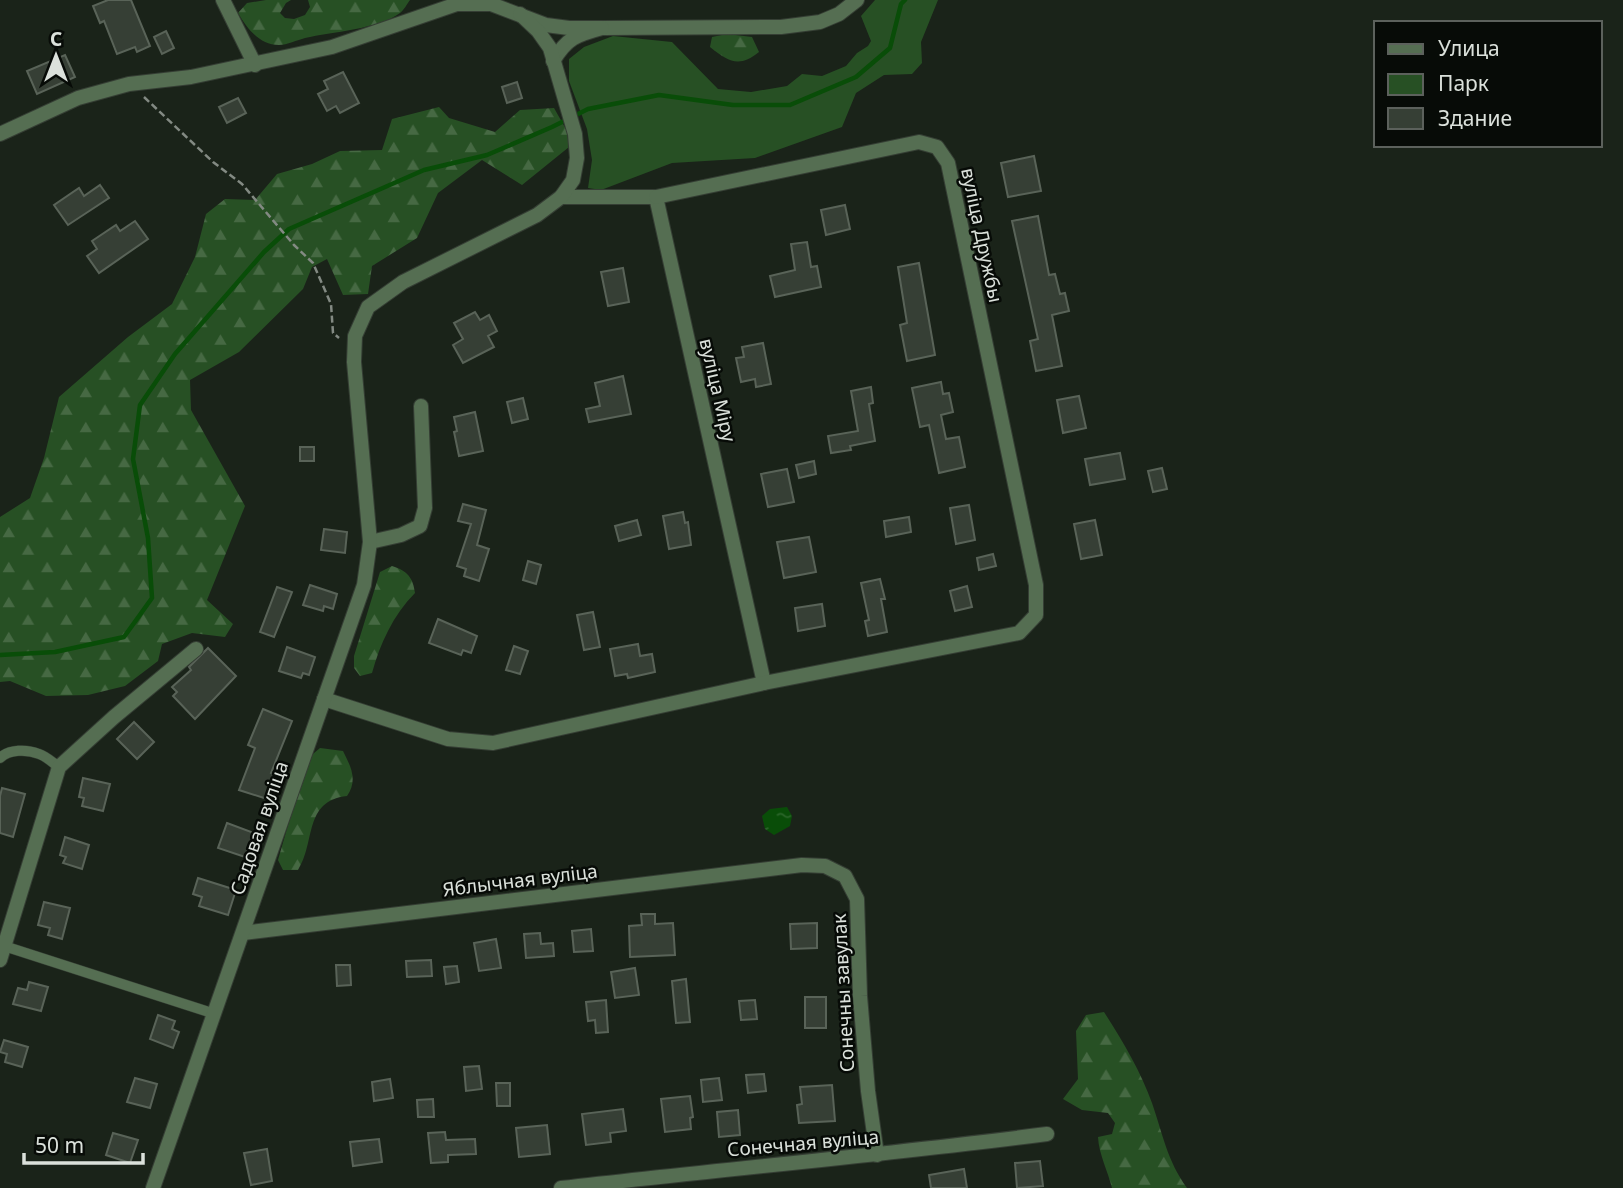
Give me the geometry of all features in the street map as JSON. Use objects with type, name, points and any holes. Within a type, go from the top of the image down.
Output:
[{"type":"street","points":[[223,0],[255,65]]},
{"type":"street","points":[[0,134],[78,98],[129,84],[191,77],[332,47],[457,4],[491,4],[546,25],[569,28],[782,27],[820,22],[857,0]]},
{"type":"street","points":[[520,14],[538,31],[550,48],[575,134],[577,158],[573,180],[561,197]]},
{"type":"street","points":[[553,61],[563,44],[580,34],[602,28]]},
{"type":"street","name":"вуліца Дружбы","points":[[656,197],[919,142],[937,147],[948,163],[1036,585],[1036,615],[1019,633],[764,683]]},
{"type":"street","points":[[561,197],[656,197]]},
{"type":"street","name":"Садовая вуліца","points":[[153,1188],[212,1013],[243,933],[364,585],[370,542],[354,352],[355,336],[368,307],[403,282],[537,215],[561,197]]},
{"type":"street","name":"вуліца Міру","points":[[656,197],[764,683]]},
{"type":"street","points":[[370,542],[401,535],[420,526],[425,508],[421,406]]},
{"type":"street","points":[[2,953],[59,767],[196,649]]},
{"type":"street","points":[[324,699],[448,739],[493,743],[764,683]]},
{"type":"street","name":"Яблычная вуліца","points":[[243,933],[802,865]]},
{"type":"street","name":"Сонечны завулак","points":[[802,865],[825,866],[845,876],[857,899],[860,996],[877,1156]]},
{"type":"street","name":"Сонечная вуліца","points":[[561,1188],[750,1166],[877,1156],[1047,1134]]},
{"type":"lane","points":[[0,758],[15,751],[40,754],[59,767]]},
{"type":"lane","points":[[2,953],[212,1013]]},
{"type":"path","points":[[129,84],[213,162],[242,184],[293,245],[313,262],[331,304],[333,333],[354,352]]},
{"type":"green space","points":[[291,0],[280,13],[285,18],[294,19],[305,15],[310,7],[308,0],[410,0],[400,13],[380,23],[279,45],[260,39],[238,13],[247,3]]},
{"type":"green space","points":[[875,0],[938,0],[921,42],[922,63],[912,74],[884,75],[856,93],[842,127],[755,158],[672,163],[601,190],[588,188],[592,160],[587,129],[569,81],[569,59],[584,47],[613,36],[672,42],[718,89],[751,92],[787,86],[802,74],[822,76],[846,66],[871,41],[861,16]]},
{"type":"green space","points":[[727,34],[752,37],[759,52],[746,60],[734,61],[710,47],[712,37]]},
{"type":"green space","points":[[439,107],[449,118],[495,132],[520,110],[554,108],[567,131],[569,147],[522,185],[482,160],[438,193],[417,238],[372,266],[368,294],[343,295],[327,259],[312,267],[303,289],[239,352],[190,380],[191,410],[245,506],[207,600],[233,624],[225,637],[192,633],[162,644],[158,661],[125,686],[88,695],[46,696],[10,681],[0,682],[0,517],[30,498],[44,458],[59,397],[128,337],[172,304],[195,257],[206,214],[225,199],[255,200],[277,174],[312,164],[340,151],[382,150],[392,119]]},
{"type":"green space","points":[[392,566],[409,576],[415,593],[388,630],[372,673],[360,676],[354,668],[354,656],[380,572]]},
{"type":"green space","points":[[320,748],[343,751],[351,768],[352,784],[347,796],[333,799],[317,814],[298,870],[283,870],[278,860],[307,759]]},
{"type":"green space","points":[[1104,1012],[1142,1080],[1170,1157],[1187,1188],[1112,1188],[1098,1137],[1112,1134],[1115,1123],[1108,1113],[1082,1110],[1063,1099],[1078,1079],[1076,1031],[1086,1015]]},
{"type":"water","points":[[787,807],[792,816],[790,826],[774,835],[765,829],[762,816],[770,809]]},
{"type":"building","points":[[108,0],[131,0],[150,46],[137,52],[135,47],[117,54],[104,21],[100,23],[93,6]]},
{"type":"building","points":[[166,31],[174,48],[162,54],[154,37]]},
{"type":"building","points":[[65,55],[75,77],[37,94],[27,71]]},
{"type":"building","points":[[343,72],[359,103],[340,113],[336,106],[327,111],[318,94],[328,89],[324,81]]},
{"type":"building","points":[[517,82],[522,98],[507,103],[502,87]]},
{"type":"building","points":[[238,98],[246,113],[227,123],[219,107]]},
{"type":"building","points":[[1034,156],[1041,191],[1008,197],[1001,163]]},
{"type":"building","points":[[100,185],[109,198],[68,225],[54,205],[79,188],[84,196]]},
{"type":"building","points":[[845,205],[850,229],[826,235],[821,210]]},
{"type":"building","points":[[1038,216],[1049,275],[1055,274],[1060,294],[1065,293],[1069,311],[1052,315],[1062,366],[1036,371],[1030,341],[1038,339],[1012,221]]},
{"type":"building","points":[[135,221],[148,239],[99,273],[87,256],[97,249],[92,241],[116,225],[120,231]]},
{"type":"building","points":[[807,242],[811,267],[817,266],[821,287],[775,297],[770,276],[795,270],[791,244]]},
{"type":"building","points":[[919,263],[935,355],[907,361],[900,325],[907,323],[898,267]]},
{"type":"building","points":[[623,268],[629,302],[608,306],[601,272]]},
{"type":"building","points":[[475,312],[480,320],[489,315],[497,331],[488,336],[494,347],[463,363],[453,345],[463,339],[454,323]]},
{"type":"building","points":[[763,343],[771,384],[756,387],[755,379],[741,382],[736,358],[744,357],[742,347]]},
{"type":"building","points":[[623,376],[631,414],[589,422],[586,409],[600,406],[595,383]]},
{"type":"building","points":[[941,382],[943,394],[949,393],[953,412],[941,415],[946,439],[959,437],[965,467],[939,473],[929,425],[920,427],[912,388]]},
{"type":"building","points":[[871,387],[873,403],[869,404],[875,441],[850,446],[851,450],[831,453],[828,436],[858,431],[851,391]]},
{"type":"building","points":[[1079,396],[1086,428],[1063,433],[1057,400]]},
{"type":"building","points":[[523,398],[528,419],[512,423],[507,402]]},
{"type":"building","points":[[475,412],[483,451],[459,456],[454,417]]},
{"type":"building","points":[[300,447],[314,447],[314,461],[300,461]]},
{"type":"building","points":[[1120,453],[1125,479],[1090,485],[1085,459]]},
{"type":"building","points":[[814,461],[816,474],[799,478],[796,465]]},
{"type":"building","points":[[1162,468],[1167,489],[1153,492],[1148,471]]},
{"type":"building","points":[[787,469],[794,502],[768,507],[761,474]]},
{"type":"building","points":[[463,504],[486,510],[477,545],[489,549],[479,581],[464,576],[466,569],[457,566],[471,524],[458,521]]},
{"type":"building","points":[[969,505],[975,540],[956,544],[950,508]]},
{"type":"building","points":[[683,512],[685,523],[688,522],[691,545],[669,549],[663,516]]},
{"type":"building","points":[[909,517],[911,532],[886,537],[884,521]]},
{"type":"building","points":[[637,520],[641,535],[619,541],[615,526]]},
{"type":"building","points":[[1095,520],[1102,555],[1081,559],[1074,524]]},
{"type":"building","points":[[324,529],[347,532],[345,553],[321,550]]},
{"type":"building","points":[[809,537],[816,572],[784,578],[777,542]]},
{"type":"building","points":[[993,554],[996,566],[979,570],[977,558]]},
{"type":"building","points":[[528,561],[541,565],[536,584],[523,580]]},
{"type":"building","points":[[880,579],[885,599],[881,599],[887,632],[868,636],[865,621],[869,620],[861,583]]},
{"type":"building","points":[[310,585],[337,594],[333,609],[324,606],[323,611],[303,605]]},
{"type":"building","points":[[967,586],[972,607],[955,611],[950,591]]},
{"type":"building","points":[[277,587],[292,592],[274,637],[260,632]]},
{"type":"building","points":[[822,604],[825,626],[798,631],[795,608]]},
{"type":"building","points":[[593,612],[600,647],[584,650],[577,615]]},
{"type":"building","points":[[438,619],[477,636],[471,653],[463,650],[461,655],[429,643]]},
{"type":"building","points":[[638,644],[640,656],[652,654],[655,672],[628,678],[627,674],[615,676],[610,649]]},
{"type":"building","points":[[514,646],[528,651],[520,674],[506,670]]},
{"type":"building","points":[[287,647],[315,657],[309,675],[303,673],[301,678],[279,671]]},
{"type":"building","points":[[208,648],[236,676],[195,719],[173,696],[177,692],[172,687],[191,670],[189,667]]},
{"type":"building","points":[[263,709],[292,721],[271,773],[275,775],[267,799],[239,790],[255,748],[248,745]]},
{"type":"building","points":[[134,722],[154,742],[137,759],[117,739]]},
{"type":"building","points":[[83,778],[110,784],[103,811],[82,806],[84,798],[79,797]]},
{"type":"building","points":[[2,788],[25,794],[13,837],[0,833]]},
{"type":"building","points":[[227,823],[254,833],[245,857],[218,848]]},
{"type":"building","points":[[65,837],[89,845],[82,869],[63,863],[66,857],[60,855]]},
{"type":"building","points":[[198,878],[236,890],[228,915],[199,906],[202,897],[193,894]]},
{"type":"building","points":[[44,902],[70,908],[62,939],[48,935],[50,928],[38,925]]},
{"type":"building","points":[[641,914],[655,914],[655,924],[673,923],[675,955],[630,957],[629,926],[642,925]]},
{"type":"building","points":[[817,923],[817,948],[791,949],[790,924]]},
{"type":"building","points":[[591,929],[593,951],[574,952],[572,931]]},
{"type":"building","points":[[540,933],[541,944],[553,943],[554,956],[526,958],[524,934]]},
{"type":"building","points":[[496,939],[501,968],[479,971],[474,943]]},
{"type":"building","points":[[431,960],[432,976],[407,977],[406,961]]},
{"type":"building","points":[[336,965],[350,965],[351,985],[337,986]]},
{"type":"building","points":[[457,966],[459,982],[446,984],[444,967]]},
{"type":"building","points":[[635,968],[639,995],[615,998],[611,972]]},
{"type":"building","points":[[686,979],[690,1022],[676,1023],[672,981]]},
{"type":"building","points":[[29,982],[48,987],[41,1011],[13,1004],[18,988],[27,990]]},
{"type":"building","points":[[805,997],[826,997],[826,1028],[805,1028]]},
{"type":"building","points":[[606,1000],[608,1032],[596,1033],[595,1020],[588,1021],[586,1002]]},
{"type":"building","points":[[755,1000],[757,1019],[741,1020],[739,1001]]},
{"type":"building","points":[[158,1015],[175,1021],[172,1029],[179,1032],[173,1048],[150,1039]]},
{"type":"building","points":[[4,1040],[28,1047],[22,1067],[5,1062],[7,1054],[0,1052]]},
{"type":"building","points":[[479,1066],[482,1089],[466,1091],[464,1067]]},
{"type":"building","points":[[764,1074],[766,1091],[748,1093],[746,1075]]},
{"type":"building","points":[[135,1078],[157,1084],[150,1108],[127,1102]]},
{"type":"building","points":[[719,1078],[722,1100],[703,1102],[701,1080]]},
{"type":"building","points":[[390,1079],[393,1098],[374,1101],[372,1082]]},
{"type":"building","points":[[496,1083],[510,1083],[510,1106],[497,1106]]},
{"type":"building","points":[[832,1085],[835,1121],[799,1123],[797,1105],[802,1104],[800,1087]]},
{"type":"building","points":[[690,1096],[693,1117],[690,1118],[691,1129],[665,1132],[661,1099]]},
{"type":"building","points":[[433,1099],[434,1117],[418,1117],[417,1100]]},
{"type":"building","points":[[623,1109],[626,1131],[610,1133],[611,1142],[586,1145],[582,1114]]},
{"type":"building","points":[[738,1110],[740,1135],[719,1137],[717,1112]]},
{"type":"building","points":[[547,1125],[550,1154],[519,1157],[516,1128]]},
{"type":"building","points":[[445,1132],[446,1140],[475,1139],[476,1154],[448,1155],[448,1162],[431,1163],[428,1133]]},
{"type":"building","points":[[113,1133],[138,1140],[130,1163],[106,1155]]},
{"type":"building","points":[[379,1139],[382,1162],[353,1166],[350,1142]]},
{"type":"building","points":[[267,1149],[272,1181],[251,1185],[244,1153]]},
{"type":"building","points":[[1040,1161],[1043,1186],[1017,1188],[1015,1163]]},
{"type":"building","points":[[964,1169],[967,1188],[931,1188],[929,1175]]},
{"type":"waterway","points":[[0,655],[55,652],[124,637],[152,598],[148,538],[133,459],[140,405],[175,354],[264,252],[289,229],[424,170],[487,155],[588,109],[659,95],[733,105],[790,105],[856,77],[890,48],[901,4],[905,0]]}]
